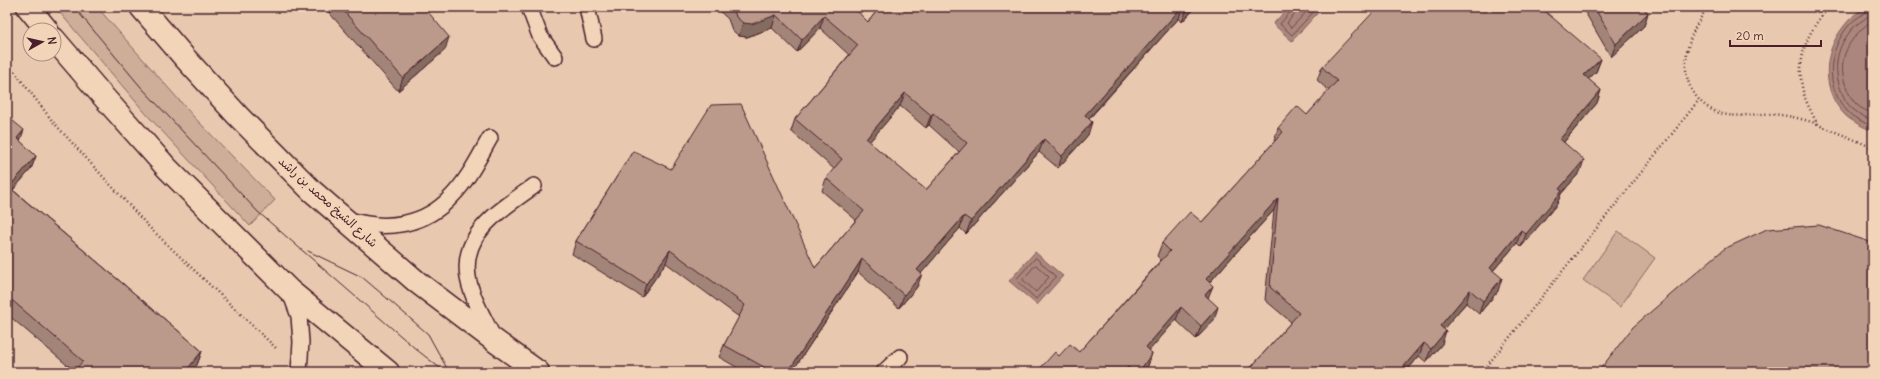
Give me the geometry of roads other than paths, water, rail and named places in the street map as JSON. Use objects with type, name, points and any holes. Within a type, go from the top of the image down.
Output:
[{"type":"main road","points":[[28,7],[40,22]]},
{"type":"main road","name":"شارع الشيخ محمد بن راشد","points":[[140,7],[238,116],[312,191],[417,282],[538,372]]},
{"type":"main road","points":[[62,48],[167,168],[290,292],[388,372]]},
{"type":"lane","points":[[529,7],[540,36],[555,57]]},
{"type":"lane","points":[[588,7],[594,39]]},
{"type":"lane","points":[[345,219],[368,226],[391,226],[414,222],[435,212],[452,196],[467,178],[490,138]]},
{"type":"lane","points":[[495,341],[471,291],[467,270],[470,249],[479,230],[494,215],[534,186]]},
{"type":"lane","points":[[290,292],[298,316],[301,342],[299,371]]},
{"type":"lane","points":[[884,372],[900,357]]},
{"type":"water","points":[[1289,7],[1323,7],[1292,41],[1273,24]]},
{"type":"water","points":[[1869,7],[1873,7],[1873,131],[1859,125],[1846,116],[1838,107],[1832,97],[1827,74],[1830,51],[1841,30],[1853,16]]},
{"type":"water","points":[[1035,252],[1063,276],[1037,305],[1009,281]]},
{"type":"tram line","points":[[74,7],[140,86],[258,212],[417,350],[445,372]]},
{"type":"tram line","points":[[308,251],[362,277],[389,300],[428,334],[449,372]]}]
